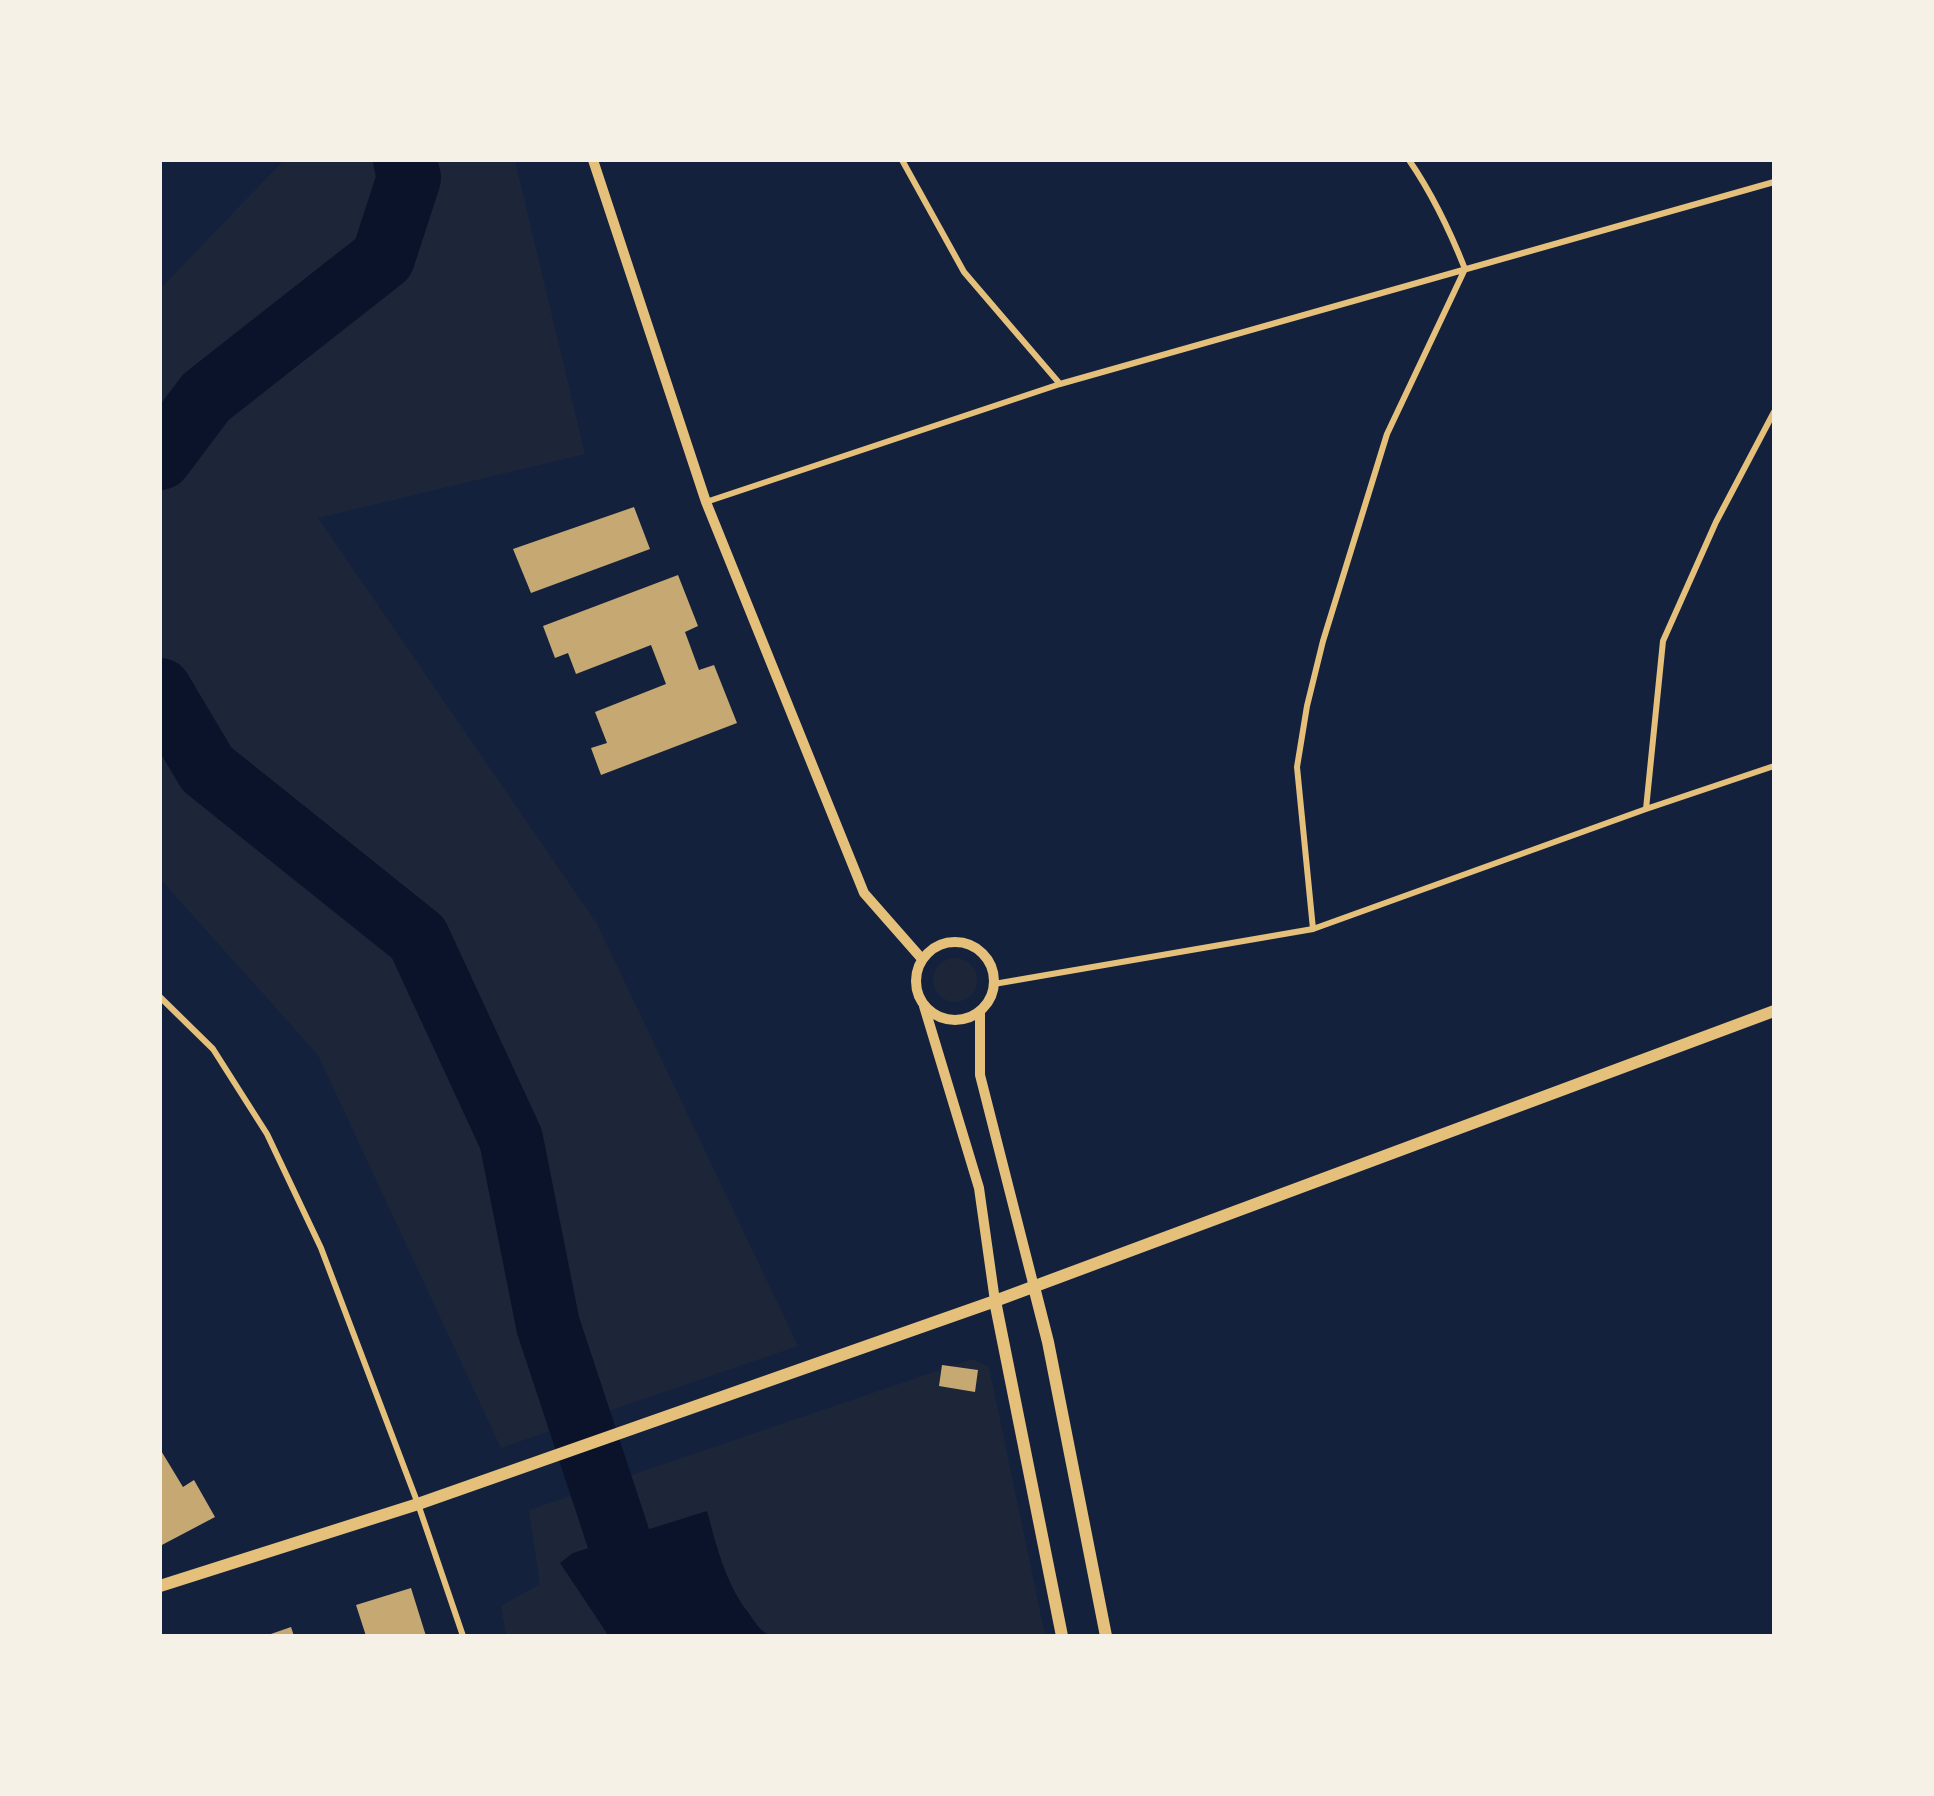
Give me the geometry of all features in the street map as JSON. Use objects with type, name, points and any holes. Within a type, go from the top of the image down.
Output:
[{"type":"main road","points":[[160,1586],[418,1504],[995,1301],[1773,1011]]},
{"type":"main road","points":[[1034,1287],[1048,1342],[1107,1635]]},
{"type":"main road","points":[[995,1301],[1062,1635]]},
{"type":"street","points":[[593,160],[706,502],[864,893],[922,959]]},
{"type":"street","points":[[902,160],[964,272],[1060,384]]},
{"type":"street","points":[[1312,929],[1297,767],[1307,706],[1323,641],[1387,434],[1465,269],[1450,230],[1426,185],[1409,160]]},
{"type":"street","points":[[706,502],[1060,384],[1773,182]]},
{"type":"street","points":[[1646,809],[1663,642],[1716,522],[1773,412]]},
{"type":"street","points":[[994,984],[1312,929],[1773,766]]},
{"type":"street","points":[[924,1006],[933,1014],[944,1019],[969,1018],[980,1012],[988,1003],[994,984],[995,977],[991,963],[982,952],[971,945],[957,942],[944,943],[932,949],[922,959],[916,970],[915,983],[924,1006],[978,1188],[995,1301]]},
{"type":"street","points":[[160,997],[213,1048],[267,1134],[321,1248],[418,1504],[463,1635]]},
{"type":"street","points":[[980,1012],[980,1076],[1034,1287]]},
{"type":"shaded area","points":[[283,161],[515,161],[585,454],[318,518],[597,924],[798,1346],[501,1448],[318,1055],[161,880],[161,288]]},
{"type":"shaded area","points":[[955,958],[971,964],[977,980],[971,996],[955,1002],[939,996],[933,980],[939,964]]},
{"type":"shaded area","points":[[972,1359],[989,1367],[1045,1635],[506,1635],[501,1606],[540,1584],[529,1510]]},
{"type":"shaded area","points":[[707,1511],[728,1579],[758,1627],[769,1635],[608,1635],[560,1563],[573,1553]]},
{"type":"building","points":[[634,507],[650,549],[531,593],[513,549]]},
{"type":"building","points":[[678,575],[698,626],[685,632],[699,670],[714,665],[737,723],[601,775],[591,748],[607,743],[595,712],[666,684],[651,645],[576,674],[568,653],[555,658],[543,626]]},
{"type":"building","points":[[942,1365],[978,1370],[975,1392],[939,1386]]},
{"type":"building","points":[[160,1449],[183,1487],[194,1480],[215,1517],[160,1546]]},
{"type":"building","points":[[411,1588],[426,1636],[366,1636],[356,1605]]},
{"type":"building","points":[[291,1627],[294,1636],[268,1636],[268,1635]]},
{"type":"waterway","points":[[160,458],[206,397],[383,258],[409,178],[405,160]]},
{"type":"waterway","points":[[160,690],[207,769],[418,938],[511,1139],[548,1325],[619,1540]]}]
